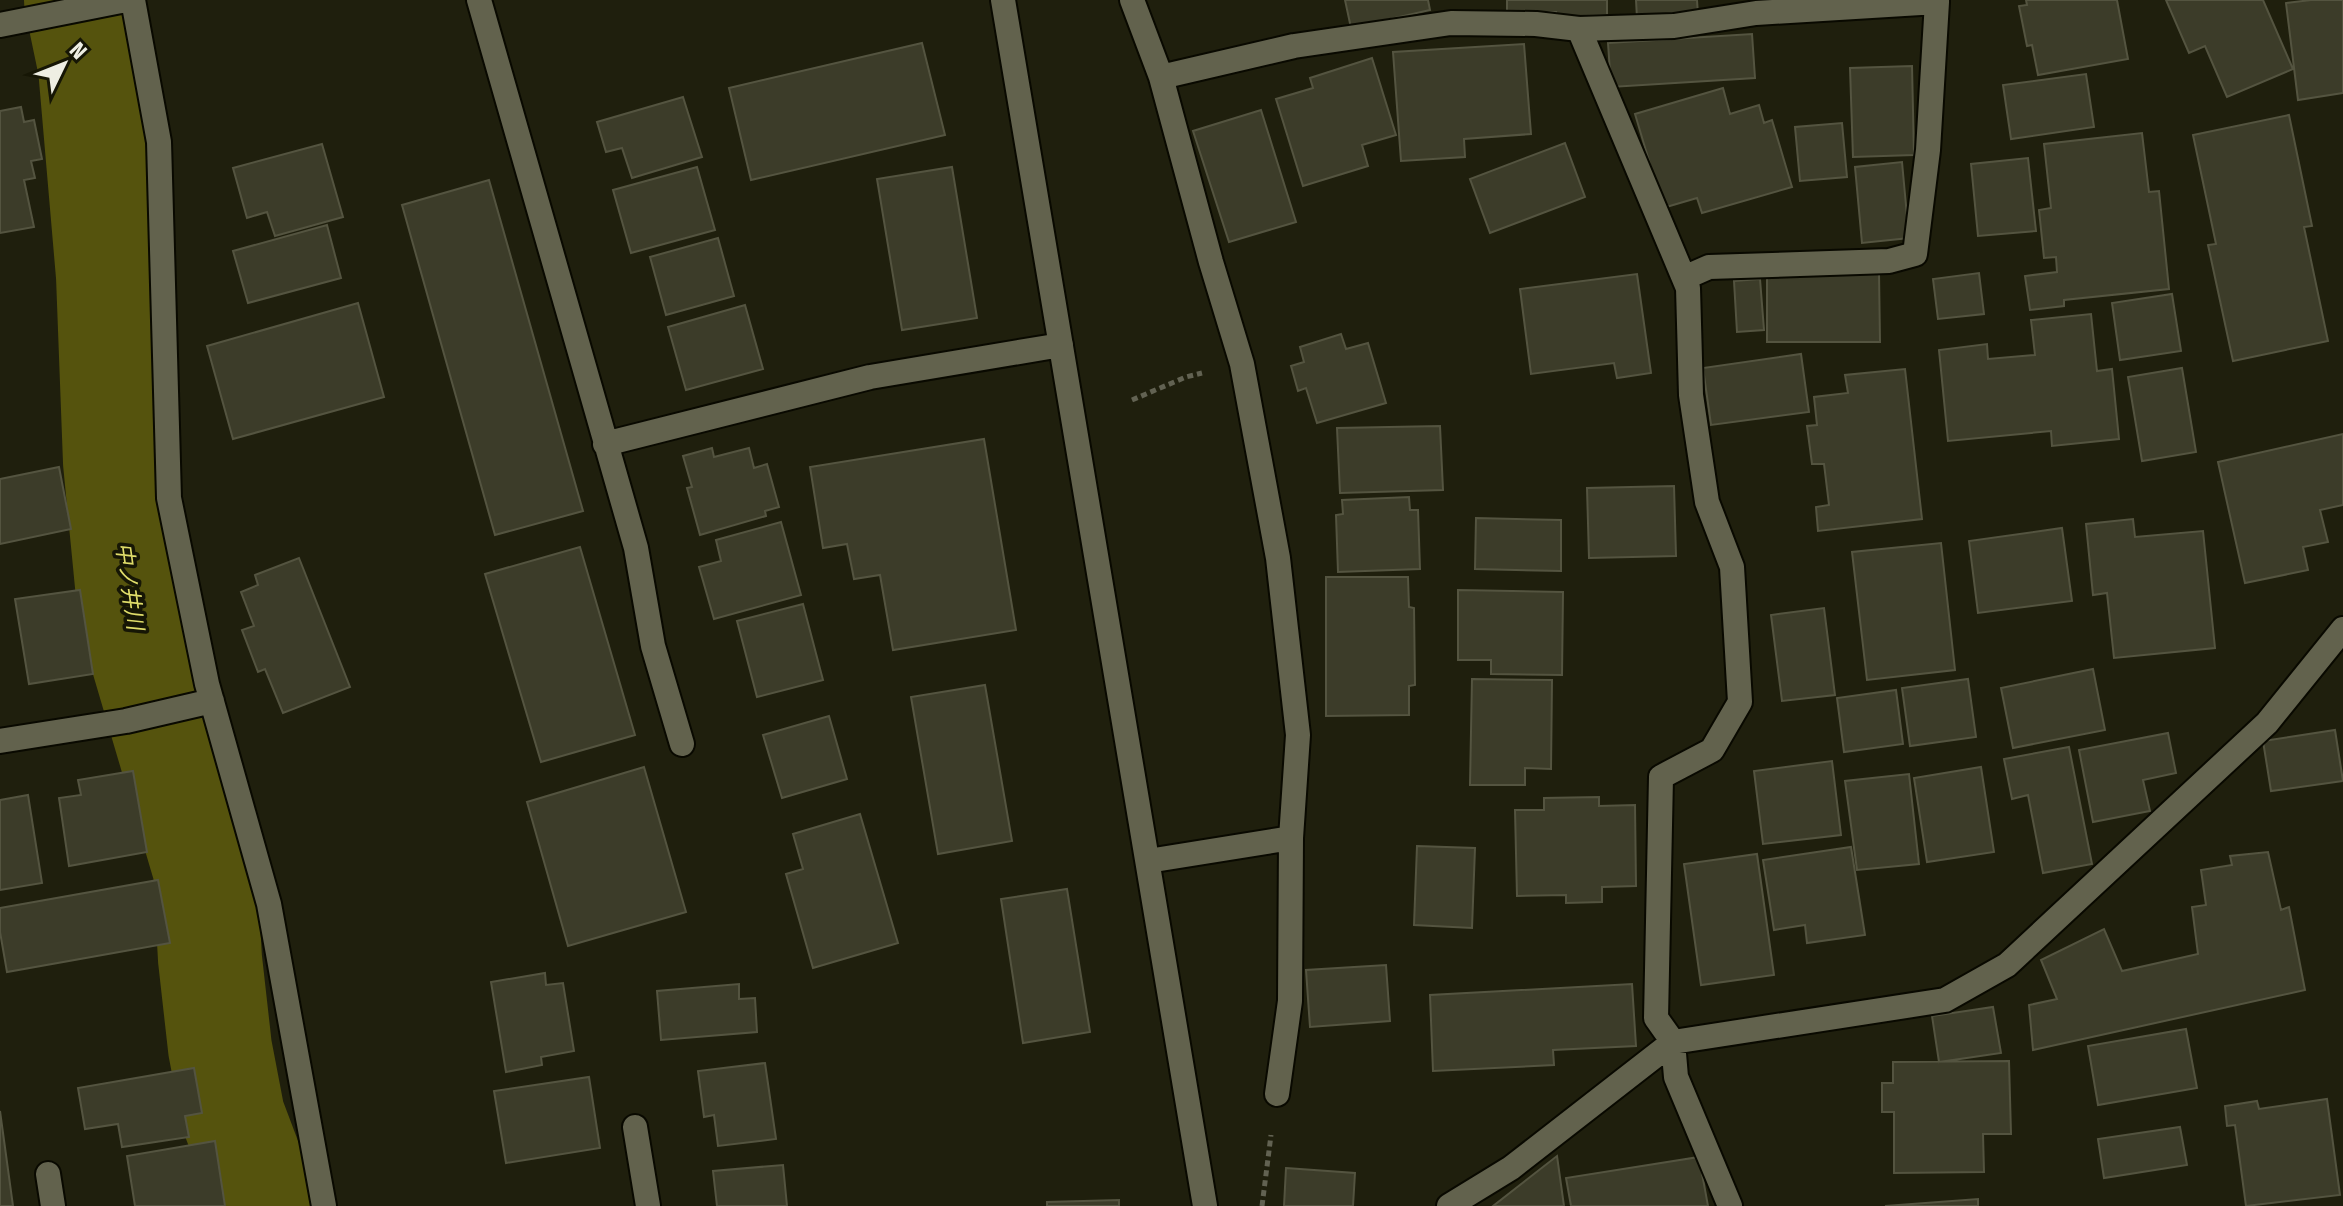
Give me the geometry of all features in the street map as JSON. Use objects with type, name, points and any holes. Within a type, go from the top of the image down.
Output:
[{"type":"street","points":[[0,25],[126,0]]},
{"type":"street","points":[[133,0],[159,142],[169,498],[212,701],[269,904],[324,1206]]},
{"type":"street","points":[[479,0],[636,548],[653,646],[682,744]]},
{"type":"street","points":[[1003,0],[1205,1206]]},
{"type":"street","points":[[1132,0],[1161,77],[1242,364],[1278,558],[1298,735],[1291,838],[1290,1001],[1277,1094]]},
{"type":"street","points":[[1161,77],[1294,46],[1451,23],[1536,24],[1579,29],[1674,26],[1756,13],[1937,1],[1928,150],[1915,254],[1889,261],[1709,267],[1684,278]]},
{"type":"street","points":[[1579,29],[1688,288],[1691,395],[1707,502],[1732,567],[1740,702],[1712,750],[1661,777],[1656,1018],[1673,1042],[1676,1077],[1730,1206]]},
{"type":"street","points":[[605,444],[870,377],[1061,345]]},
{"type":"street","points":[[1449,1206],[1511,1168],[1673,1042],[1945,1000],[2007,965],[2267,723],[2343,629]]},
{"type":"street","points":[[0,741],[126,721],[212,701]]},
{"type":"street","points":[[1148,861],[1291,838]]},
{"type":"street","points":[[635,1127],[648,1206]]},
{"type":"street","points":[[48,1174],[53,1206]]},
{"type":"path","points":[[1132,400],[1186,377],[1242,364]]},
{"type":"path","points":[[1262,1206],[1277,1094]]},
{"type":"building","points":[[1345,0],[1428,0],[1430,10],[1351,28]]},
{"type":"building","points":[[1507,0],[1607,0],[1607,15],[1555,17],[1556,12],[1507,13]]},
{"type":"building","points":[[1636,0],[1697,0],[1698,15],[1637,18]]},
{"type":"building","points":[[2026,0],[2117,0],[2128,59],[2038,75],[2032,45],[2027,46],[2019,6],[2027,5]]},
{"type":"building","points":[[2166,0],[2263,0],[2293,69],[2227,97],[2205,46],[2189,53]]},
{"type":"building","points":[[2343,0],[2343,93],[2298,100],[2286,3]]},
{"type":"building","points":[[1752,34],[1755,78],[1611,87],[1608,43]]},
{"type":"building","points":[[922,43],[945,135],[751,180],[729,88]]},
{"type":"building","points":[[1524,44],[1531,134],[1464,139],[1465,157],[1401,161],[1393,52]]},
{"type":"building","points":[[1372,58],[1396,135],[1362,145],[1368,166],[1303,186],[1276,99],[1313,88],[1310,78]]},
{"type":"building","points":[[1912,66],[1914,155],[1853,157],[1850,68]]},
{"type":"building","points":[[2086,74],[2094,127],[2011,139],[2003,85]]},
{"type":"building","points":[[1723,88],[1730,114],[1759,105],[1764,123],[1772,120],[1792,187],[1702,213],[1697,198],[1663,208],[1635,114]]},
{"type":"building","points":[[683,97],[702,157],[632,178],[622,148],[606,152],[597,122]]},
{"type":"building","points":[[21,107],[24,122],[34,120],[42,159],[31,161],[35,178],[24,180],[34,227],[0,233],[0,111]]},
{"type":"building","points":[[1261,110],[1296,222],[1229,242],[1193,131]]},
{"type":"building","points":[[2289,115],[2312,226],[2304,227],[2328,341],[2233,361],[2208,245],[2216,244],[2193,135]]},
{"type":"building","points":[[1842,123],[1847,177],[1800,181],[1795,127]]},
{"type":"building","points":[[2142,133],[2149,192],[2159,191],[2169,289],[2064,300],[2064,306],[2030,310],[2025,276],[2057,272],[2056,257],[2044,258],[2039,210],[2051,208],[2044,144]]},
{"type":"building","points":[[1565,143],[1585,197],[1490,233],[1470,179]]},
{"type":"building","points":[[322,144],[343,217],[275,236],[267,212],[247,218],[233,168]]},
{"type":"building","points":[[2028,158],[2036,231],[1978,236],[1971,164]]},
{"type":"building","points":[[1902,162],[1909,238],[1862,243],[1855,167]]},
{"type":"building","points":[[697,167],[715,230],[631,253],[613,190]]},
{"type":"building","points":[[952,167],[977,318],[902,330],[877,179]]},
{"type":"building","points":[[489,180],[583,511],[495,535],[402,205]]},
{"type":"building","points":[[327,225],[341,278],[248,303],[233,251]]},
{"type":"building","points":[[718,238],[734,296],[666,315],[650,257]]},
{"type":"building","points":[[1767,272],[1879,272],[1880,342],[1767,342]]},
{"type":"building","points":[[1979,273],[1984,314],[1938,319],[1933,279]]},
{"type":"building","points":[[1637,274],[1651,373],[1617,378],[1614,363],[1531,374],[1520,289]]},
{"type":"building","points":[[1760,279],[1764,330],[1737,332],[1734,281]]},
{"type":"building","points":[[2172,294],[2181,351],[2120,360],[2112,303]]},
{"type":"building","points":[[358,303],[384,397],[233,439],[207,346]]},
{"type":"building","points":[[745,305],[763,369],[686,390],[668,327]]},
{"type":"building","points":[[2091,314],[2097,371],[2112,369],[2119,439],[2052,446],[2051,431],[1948,441],[1939,350],[1987,344],[1988,359],[2035,355],[2031,320]]},
{"type":"building","points":[[1341,334],[1346,349],[1368,343],[1386,403],[1317,423],[1306,388],[1298,391],[1291,366],[1304,362],[1300,347]]},
{"type":"building","points":[[1801,354],[1809,412],[1711,425],[1703,368]]},
{"type":"building","points":[[2182,368],[2196,452],[2142,461],[2128,377]]},
{"type":"building","points":[[1905,369],[1922,519],[1818,531],[1816,507],[1829,505],[1824,464],[1812,464],[1807,426],[1817,425],[1814,397],[1848,393],[1845,375]]},
{"type":"building","points":[[1440,426],[1443,490],[1340,493],[1337,428]]},
{"type":"building","points":[[2343,434],[2343,505],[2320,510],[2328,542],[2303,547],[2308,570],[2245,583],[2218,462]]},
{"type":"building","points":[[984,439],[1016,630],[893,650],[880,575],[854,579],[847,544],[823,548],[810,467]]},
{"type":"building","points":[[712,448],[714,457],[749,448],[754,468],[767,464],[779,507],[765,511],[766,516],[700,535],[687,488],[692,487],[683,456]]},
{"type":"building","points":[[59,467],[71,529],[0,544],[0,479]]},
{"type":"building","points":[[1674,486],[1676,556],[1589,558],[1587,488]]},
{"type":"building","points":[[1409,497],[1410,510],[1418,510],[1420,569],[1338,572],[1336,515],[1343,514],[1342,500]]},
{"type":"building","points":[[1476,518],[1561,520],[1561,571],[1475,569]]},
{"type":"building","points":[[2133,519],[2135,537],[2203,531],[2215,648],[2114,658],[2107,593],[2093,595],[2086,524]]},
{"type":"building","points":[[781,522],[801,595],[714,619],[699,567],[721,561],[716,540]]},
{"type":"building","points":[[2062,528],[2072,601],[1978,613],[1969,541]]},
{"type":"building","points":[[1941,543],[1955,670],[1867,680],[1852,552]]},
{"type":"building","points":[[580,547],[635,735],[541,762],[485,574]]},
{"type":"building","points":[[299,558],[350,687],[283,713],[265,669],[258,672],[242,630],[254,626],[241,592],[258,585],[255,575]]},
{"type":"building","points":[[1326,577],[1408,577],[1409,607],[1414,608],[1415,685],[1409,686],[1409,715],[1326,716]]},
{"type":"building","points":[[80,590],[93,674],[29,684],[15,599]]},
{"type":"building","points":[[1458,590],[1563,592],[1562,675],[1491,674],[1491,660],[1458,660]]},
{"type":"building","points":[[803,604],[823,680],[757,697],[737,621]]},
{"type":"building","points":[[1824,608],[1835,695],[1782,701],[1771,615]]},
{"type":"building","points":[[2093,669],[2105,730],[2013,748],[2001,688]]},
{"type":"building","points":[[1472,679],[1552,680],[1551,769],[1525,768],[1525,785],[1470,785]]},
{"type":"building","points":[[1968,679],[1976,737],[1910,746],[1902,688]]},
{"type":"building","points":[[985,685],[1012,841],[938,854],[911,697]]},
{"type":"building","points":[[1896,690],[1903,744],[1844,752],[1837,698]]},
{"type":"building","points":[[829,716],[847,779],[782,798],[763,735]]},
{"type":"building","points":[[2335,730],[2343,781],[2271,791],[2263,741]]},
{"type":"building","points":[[2168,733],[2176,773],[2143,780],[2150,811],[2093,822],[2079,750]]},
{"type":"building","points":[[2069,747],[2092,864],[2043,873],[2028,795],[2012,799],[2004,759]]},
{"type":"building","points":[[1832,761],[1841,835],[1763,844],[1754,771]]},
{"type":"building","points":[[644,767],[686,912],[568,946],[527,802]]},
{"type":"building","points":[[1981,767],[1994,852],[1927,862],[1914,778]]},
{"type":"building","points":[[133,771],[147,852],[69,866],[59,798],[81,795],[78,780]]},
{"type":"building","points":[[1909,774],[1919,864],[1857,870],[1845,781]]},
{"type":"building","points":[[28,795],[42,883],[0,890],[0,800]]},
{"type":"building","points":[[1599,797],[1599,806],[1635,805],[1636,886],[1602,887],[1602,902],[1566,903],[1566,895],[1517,896],[1515,810],[1544,810],[1544,798]]},
{"type":"building","points":[[860,814],[898,943],[813,968],[786,874],[803,869],[793,834]]},
{"type":"building","points":[[1417,846],[1475,848],[1472,928],[1414,925]]},
{"type":"building","points":[[1851,847],[1865,935],[1807,943],[1805,925],[1774,930],[1763,860]]},
{"type":"building","points":[[2268,852],[2281,910],[2289,907],[2305,990],[2033,1050],[2029,1005],[2057,999],[2041,960],[2104,929],[2122,971],[2198,954],[2192,907],[2206,905],[2201,870],[2232,865],[2230,856]]},
{"type":"building","points":[[1757,854],[1774,975],[1701,985],[1684,864]]},
{"type":"building","points":[[158,880],[170,943],[7,972],[0,932],[0,908]]},
{"type":"building","points":[[1067,889],[1090,1032],[1023,1043],[1001,899]]},
{"type":"building","points":[[1386,965],[1390,1021],[1310,1027],[1306,970]]},
{"type":"building","points":[[545,973],[546,985],[563,983],[574,1051],[541,1057],[542,1065],[506,1072],[491,982]]},
{"type":"building","points":[[739,984],[739,999],[755,998],[757,1032],[661,1040],[657,991]]},
{"type":"building","points":[[1632,984],[1636,1046],[1553,1050],[1554,1065],[1433,1071],[1430,995]]},
{"type":"building","points":[[1993,1007],[2001,1053],[1939,1062],[1932,1016]]},
{"type":"building","points":[[2186,1029],[2197,1088],[2098,1105],[2088,1046]]},
{"type":"building","points":[[2009,1061],[2011,1134],[1983,1134],[1984,1172],[1894,1173],[1894,1112],[1882,1112],[1882,1083],[1893,1083],[1893,1062]]},
{"type":"building","points":[[765,1063],[776,1139],[718,1146],[714,1115],[704,1117],[698,1071]]},
{"type":"building","points":[[194,1068],[202,1113],[185,1116],[189,1137],[122,1147],[118,1124],[85,1129],[78,1088]]},
{"type":"building","points":[[589,1077],[600,1148],[506,1163],[494,1091]]},
{"type":"building","points":[[2327,1099],[2340,1195],[2246,1206],[2235,1125],[2227,1126],[2225,1106],[2257,1101],[2259,1109]]},
{"type":"building","points":[[0,1111],[13,1206],[0,1206]]},
{"type":"building","points":[[2180,1127],[2187,1165],[2104,1178],[2098,1139]]},
{"type":"building","points":[[215,1141],[225,1206],[135,1206],[127,1156]]},
{"type":"building","points":[[1557,1156],[1564,1206],[1493,1206]]},
{"type":"building","points":[[1699,1157],[1708,1206],[1571,1206],[1566,1178]]},
{"type":"building","points":[[783,1165],[787,1206],[717,1206],[713,1171]]},
{"type":"building","points":[[1286,1168],[1355,1173],[1353,1206],[1284,1206]]},
{"type":"building","points":[[1978,1199],[1978,1206],[1885,1206]]},
{"type":"building","points":[[1119,1200],[1119,1206],[1047,1206],[1047,1202]]},
{"type":"waterway","name":"中ノ井川","points":[[76,0],[90,67],[108,276],[115,462],[130,616],[205,870],[210,959],[220,1048],[233,1116],[267,1206]]}]
